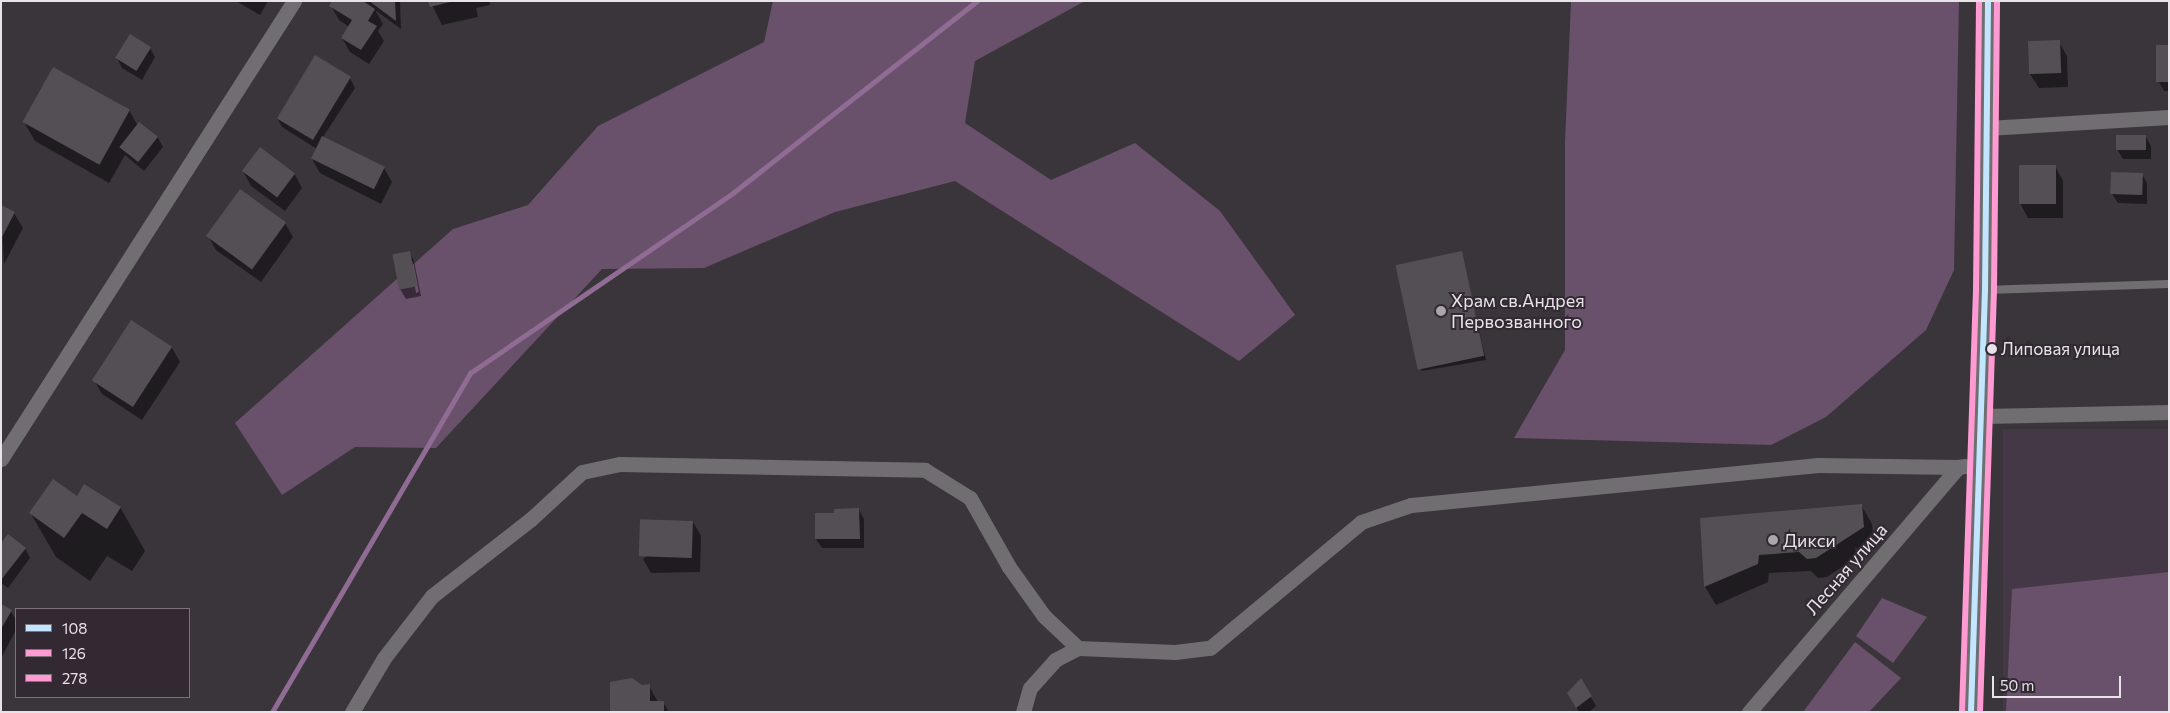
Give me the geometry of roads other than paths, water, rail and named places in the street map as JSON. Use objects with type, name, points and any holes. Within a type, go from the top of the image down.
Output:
[{"type":"street","points":[[1,459],[294,1]]},
{"type":"street","points":[[1971,712],[1982,416],[1988,1]]},
{"type":"street","points":[[1987,128],[2169,117]]},
{"type":"street","points":[[1982,416],[2169,412]]},
{"type":"street","points":[[352,712],[384,658],[432,596],[531,519],[582,472],[620,464],[926,470],[970,498],[1009,567],[1038,608],[1078,648]]},
{"type":"street","points":[[1023,712],[1030,688],[1055,660],[1078,648],[1175,652],[1210,648],[1361,522],[1411,505],[1818,465],[1958,467],[1980,464]]},
{"type":"street","name":"Лесная улица","points":[[1749,712],[1958,467]]},
{"type":"lane","points":[[1985,290],[2169,284]]},
{"type":"waterway","points":[[272,712],[470,373],[734,192],[977,1]]},
{"type":"place","name":"Храм св.Андрея Первозванного","points":[[1441,311]]},
{"type":"place","name":"Липовая улица","points":[[1992,349]]},
{"type":"place","name":"Дикси","points":[[1773,540]]}]
